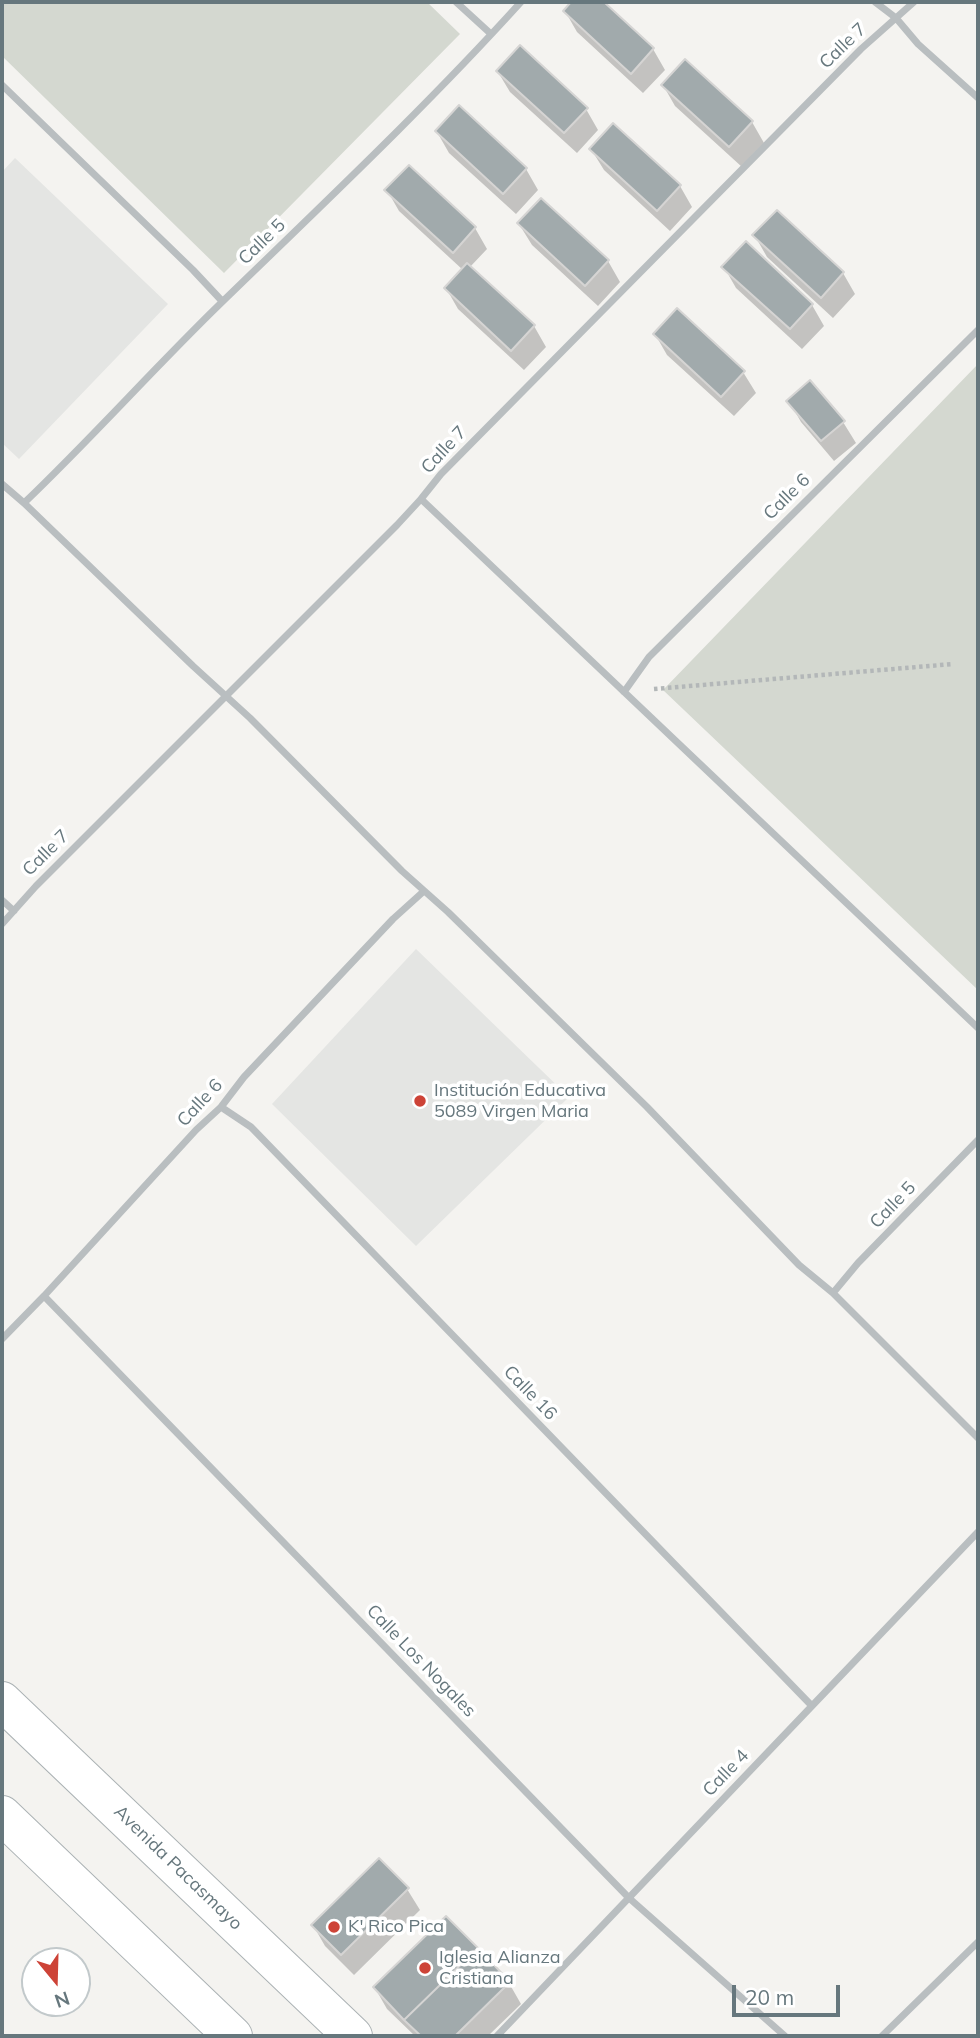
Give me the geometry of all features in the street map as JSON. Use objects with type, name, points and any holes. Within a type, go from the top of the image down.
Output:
[{"type":"main road","name":"Avenida Pacasmayo","points":[[2,1701],[353,2036]]},
{"type":"main road","points":[[2,1815],[233,2036]]},
{"type":"street","points":[[456,2],[491,34]]},
{"type":"street","name":"Calle 5","points":[[24,503],[222,302],[343,186],[521,2]]},
{"type":"street","points":[[875,2],[896,18],[918,44],[978,98]]},
{"type":"street","name":"Calle 7","points":[[2,924],[36,886],[421,499],[450,464],[861,49],[914,2]]},
{"type":"street","points":[[2,85],[193,270],[222,302]]},
{"type":"street","name":"Calle 6","points":[[624,692],[649,657],[978,330]]},
{"type":"street","points":[[2,484],[226,696],[448,912],[647,1107],[799,1265],[833,1293],[978,1438]]},
{"type":"street","points":[[421,499],[978,1028]]},
{"type":"street","name":"Calle 6","points":[[2,1339],[196,1130],[221,1107],[244,1077],[393,919],[424,891]]},
{"type":"street","points":[[2,900],[14,911]]},
{"type":"street","name":"Calle 16","points":[[221,1107],[251,1127],[812,1706]]},
{"type":"street","name":"Calle 5","points":[[833,1293],[858,1263],[978,1140]]},
{"type":"street","name":"Calle Los Nogales","points":[[44,1296],[629,1898],[785,2036]]},
{"type":"street","name":"Calle 4","points":[[497,2036],[978,1532]]},
{"type":"street","points":[[882,2036],[978,1942]]},
{"type":"path","points":[[624,692],[953,664]]},
{"type":"shaded area","points":[[2,2],[427,2],[460,34],[224,273],[2,56]]},
{"type":"shaded area","points":[[15,158],[168,304],[19,459],[2,443],[2,172]]},
{"type":"shaded area","points":[[978,364],[978,990],[663,690]]},
{"type":"shaded area","name":"Institución Educativa 5089 Virgen Maria","points":[[416,949],[569,1097],[416,1246],[272,1104]]},
{"type":"building","points":[[571,2],[604,2],[654,48],[631,74],[563,11]]},
{"type":"building","points":[[520,45],[588,108],[564,133],[496,71]]},
{"type":"building","points":[[685,59],[753,121],[729,147],[661,85]]},
{"type":"building","points":[[459,105],[527,168],[503,194],[435,131]]},
{"type":"building","points":[[613,123],[681,185],[657,211],[589,149]]},
{"type":"building","points":[[409,165],[476,227],[453,253],[384,190]]},
{"type":"building","points":[[541,198],[609,260],[585,286],[517,223]]},
{"type":"building","points":[[777,210],[844,272],[821,298],[752,235]]},
{"type":"building","points":[[746,241],[813,304],[790,329],[721,267]]},
{"type":"building","points":[[467,263],[535,325],[511,351],[444,288]]},
{"type":"building","points":[[677,308],[745,371],[721,397],[653,334]]},
{"type":"building","points":[[810,380],[845,421],[821,441],[786,401]]},
{"type":"building","points":[[379,1858],[409,1888],[341,1955],[311,1925]]},
{"type":"building","name":"Iglesia Alianza Cristiana","points":[[446,1916],[478,1948],[404,2020],[373,1987]]},
{"type":"building","points":[[478,1948],[510,1982],[455,2036],[421,2036],[404,2020]]},
{"type":"place","name":"Institución Educativa 5089 Virgen Maria","points":[[420,1101]]},
{"type":"place","name":"K' Rico Pica","points":[[334,1927]]},
{"type":"place","name":"Iglesia Alianza Cristiana","points":[[425,1968]]}]
